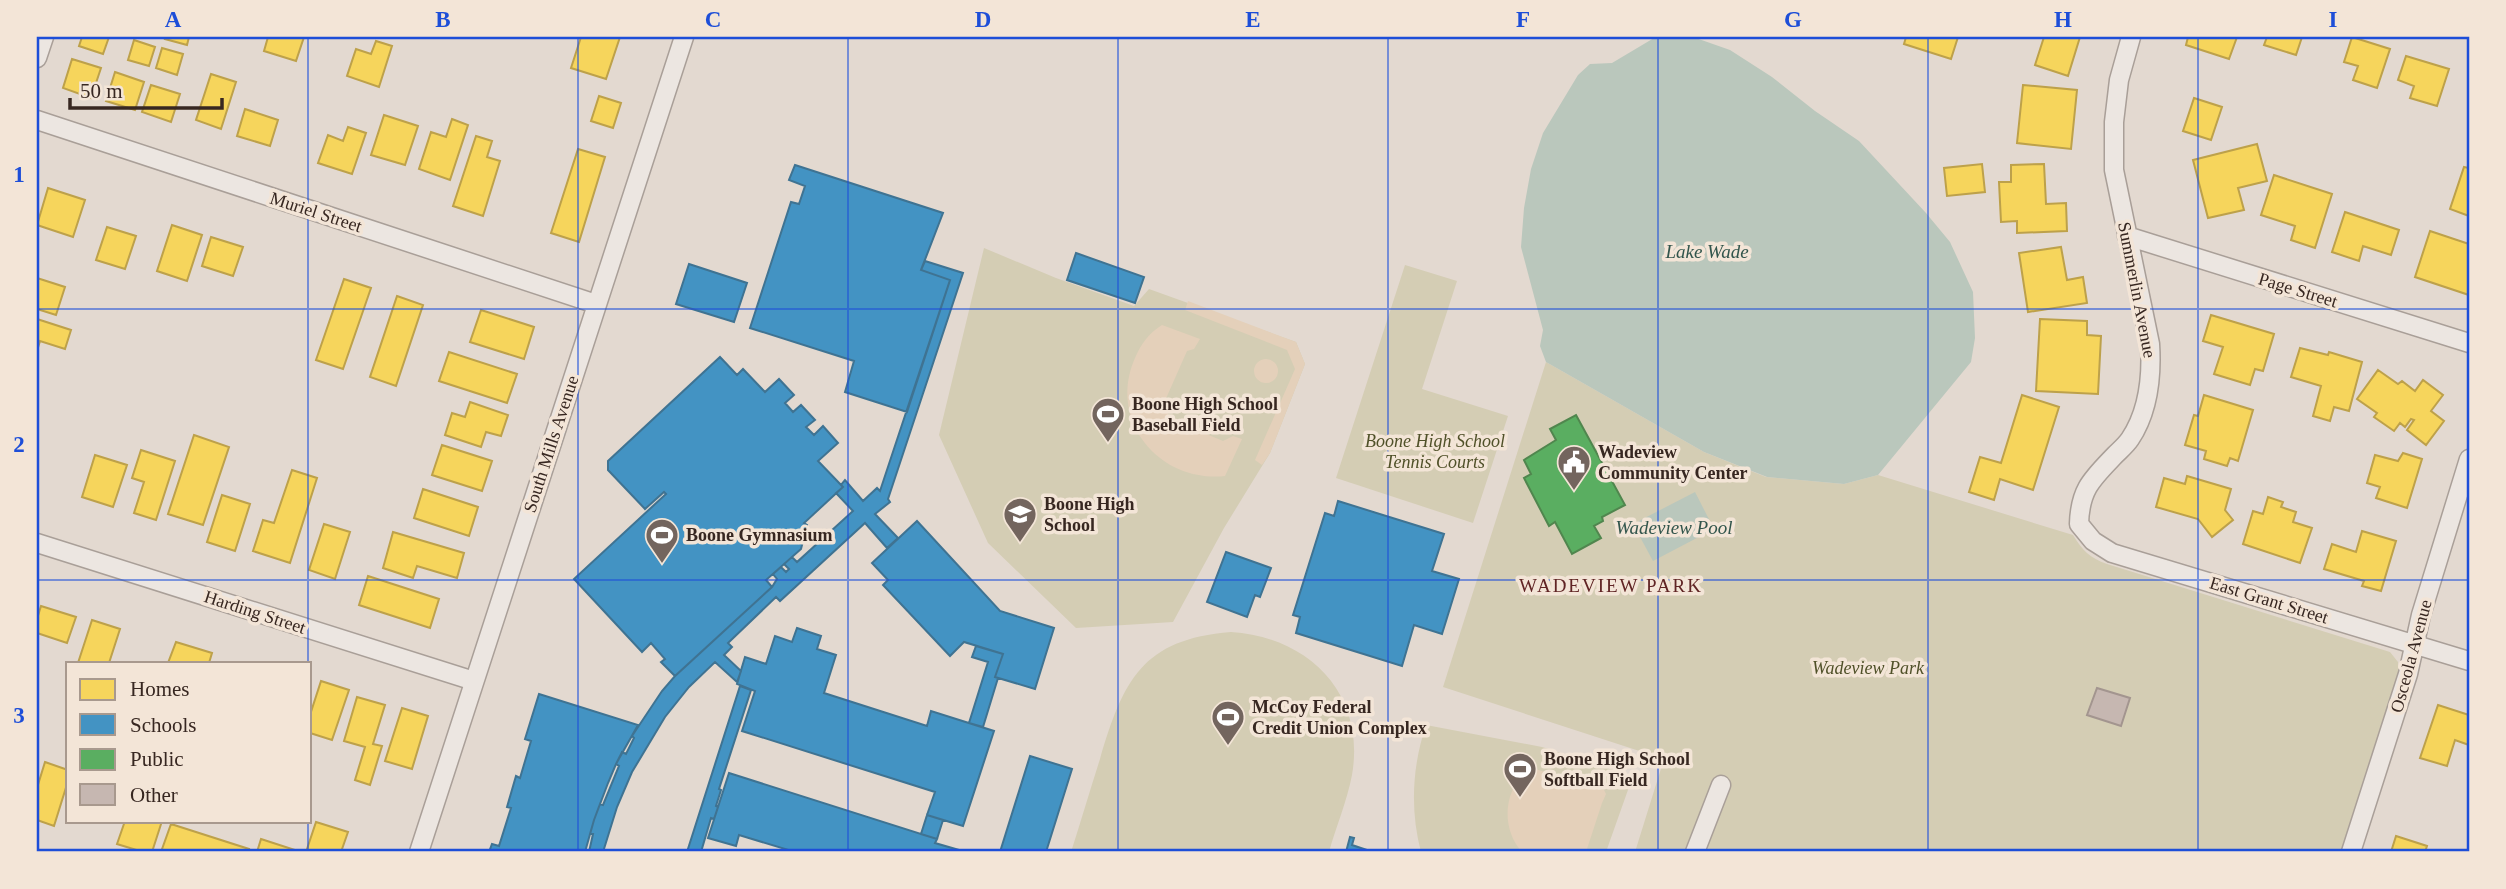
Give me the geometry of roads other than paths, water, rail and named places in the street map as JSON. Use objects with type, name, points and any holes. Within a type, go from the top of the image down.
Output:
[{"type":"street","points":[[37,58],[44,37]]},
{"type":"street","name":"South Mills Avenue","points":[[419,852],[684,37]]},
{"type":"street","name":"Summerlin Avenue","points":[[2079,524],[2080,503],[2085,489],[2130,440],[2147,396],[2151,366],[2150,345],[2114,170],[2114,122],[2119,80],[2131,37]]},
{"type":"street","name":"Muriel Street","points":[[37,120],[596,303]]},
{"type":"street","name":"Page Street","points":[[2127,236],[2469,343]]},
{"type":"street","name":"Osceola Avenue","points":[[2351,852],[2408,674],[2421,615],[2469,459]]},
{"type":"street","name":"East Grant Street","points":[[2079,524],[2093,541],[2112,553],[2469,662]]},
{"type":"street","name":"Harding Street","points":[[37,542],[474,681]]},
{"type":"street","points":[[1695,852],[1721,785]]},
{"type":"water","name":"Lake Wade","points":[[1693,37],[1730,50],[1772,77],[1859,141],[1950,242],[1973,292],[1975,338],[1971,362],[1878,475],[1844,484],[1767,477],[1704,452],[1546,362],[1540,346],[1543,330],[1521,247],[1531,169],[1543,133],[1578,75],[1590,64],[1612,63],[1654,38]]},
{"type":"water","name":"Wadeview Pool","points":[[1695,492],[1714,529],[1653,561],[1633,524]]},
{"type":"place","name":"Boone High School Baseball Field","points":[[1108,444]]},
{"type":"place","name":"Wadeview Community Center","points":[[1574,492]]},
{"type":"place","name":"Boone High School","points":[[1020,544]]},
{"type":"place","name":"Boone Gymnasium","points":[[662,565]]},
{"type":"place","name":"McCoy Federal Credit Union Complex","points":[[1228,747]]},
{"type":"place","name":"Boone High School Softball Field","points":[[1520,799]]},
{"type":"district","name":"WADEVIEW PARK","points":[[1611,585]]},
{"type":"park label","name":"Boone High School Tennis Courts","points":[[1435,451]]},
{"type":"park label","name":"Wadeview Park","points":[[1868,668]]}]
